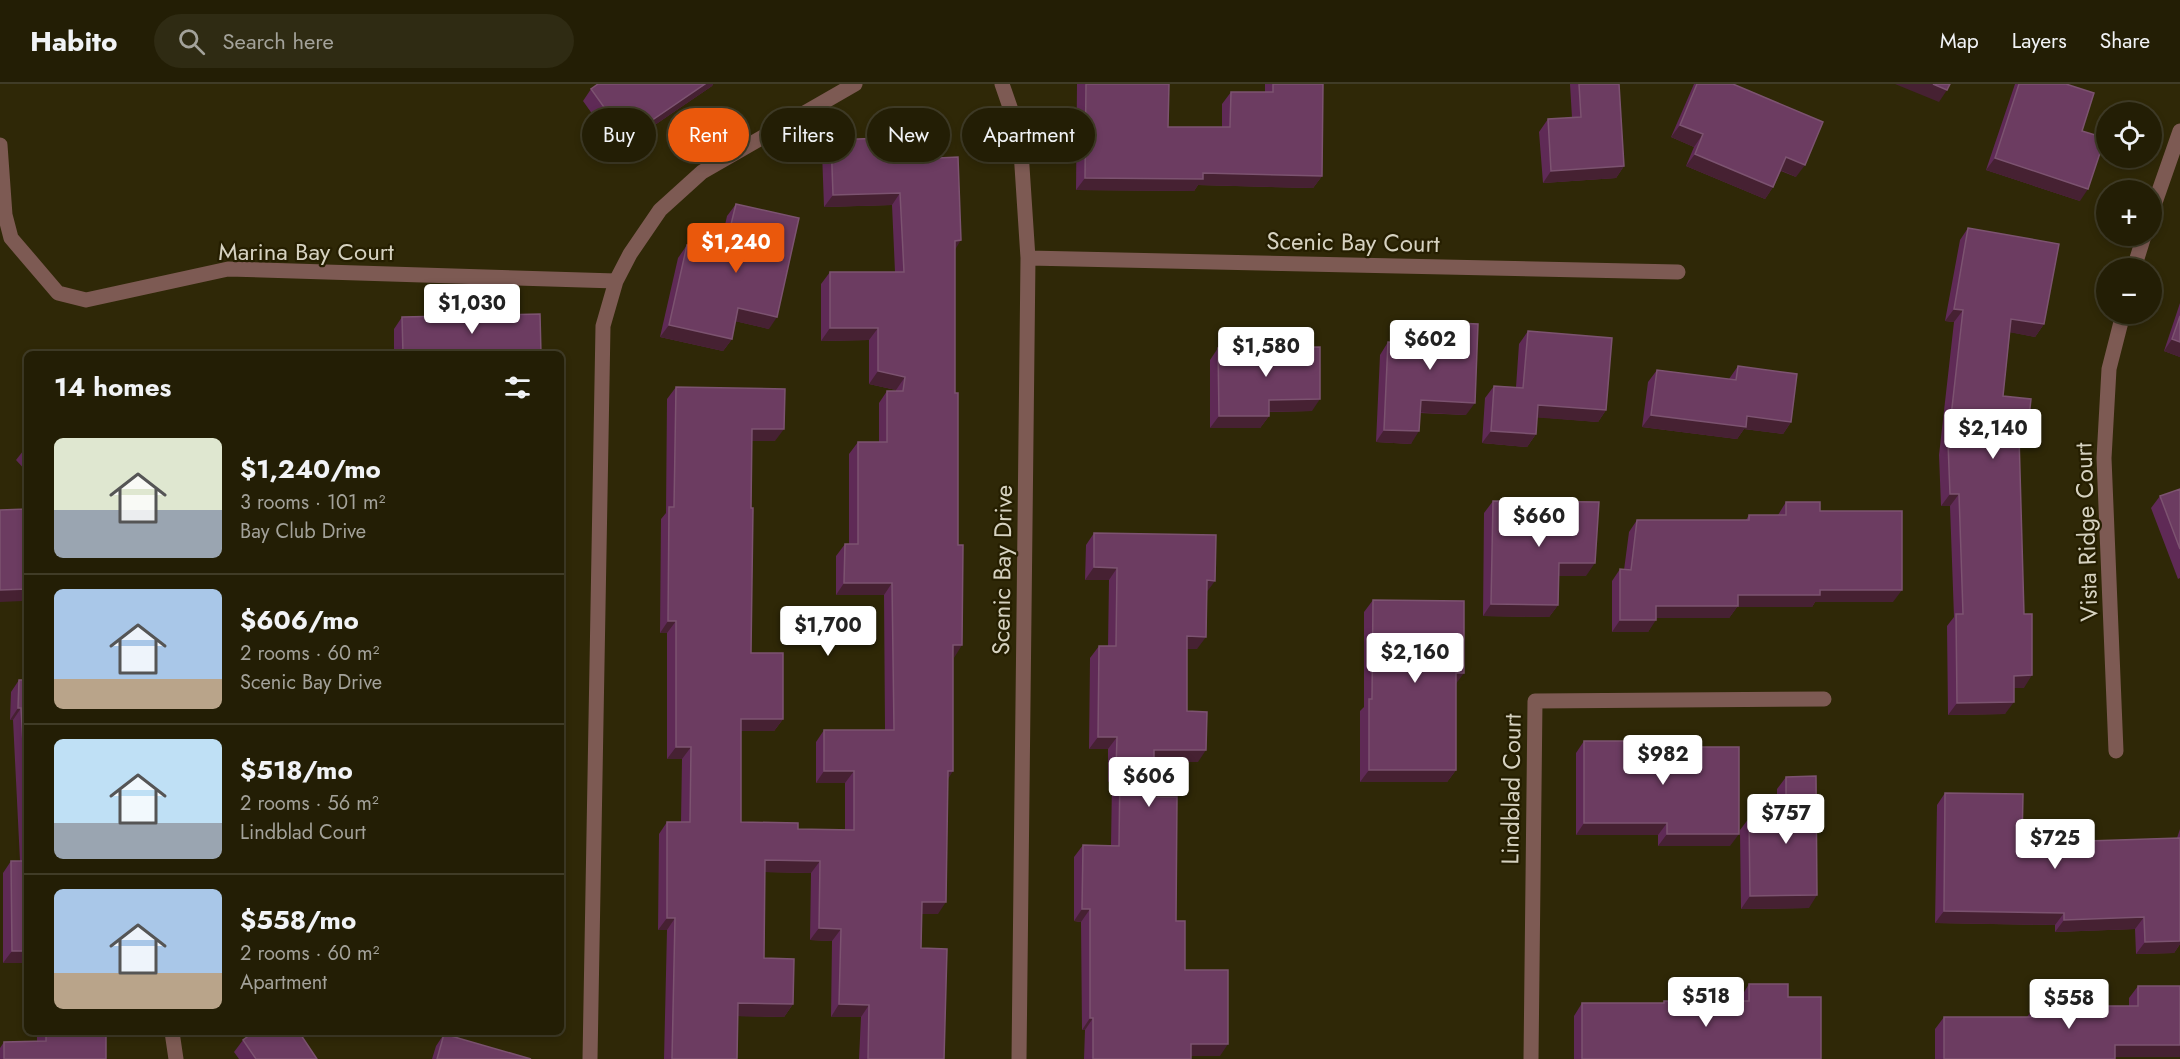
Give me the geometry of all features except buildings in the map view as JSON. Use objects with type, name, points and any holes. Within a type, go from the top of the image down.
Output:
[{"type":"street","points":[[590,1059],[603,326],[616,281],[630,254],[660,210],[702,172],[855,84]]},
{"type":"street","name":"Scenic Bay Drive","points":[[1002,84],[1020,136],[1028,258],[1019,1059]]},
{"type":"street","points":[[2162,182],[2180,130]]},
{"type":"street","name":"Marina Bay Court","points":[[0,145],[5,215],[12,238],[58,293],[86,300],[228,268],[616,281]]},
{"type":"street","name":"Scenic Bay Court","points":[[1028,258],[1678,272]]},
{"type":"street","name":"Vista Ridge Court","points":[[2116,751],[2104,458],[2109,369],[2120,324]]},
{"type":"street","name":"Lindblad Court","points":[[1531,1059],[1535,700],[1824,699]]},
{"type":"street","points":[[172,1035],[176,1059]]}]
